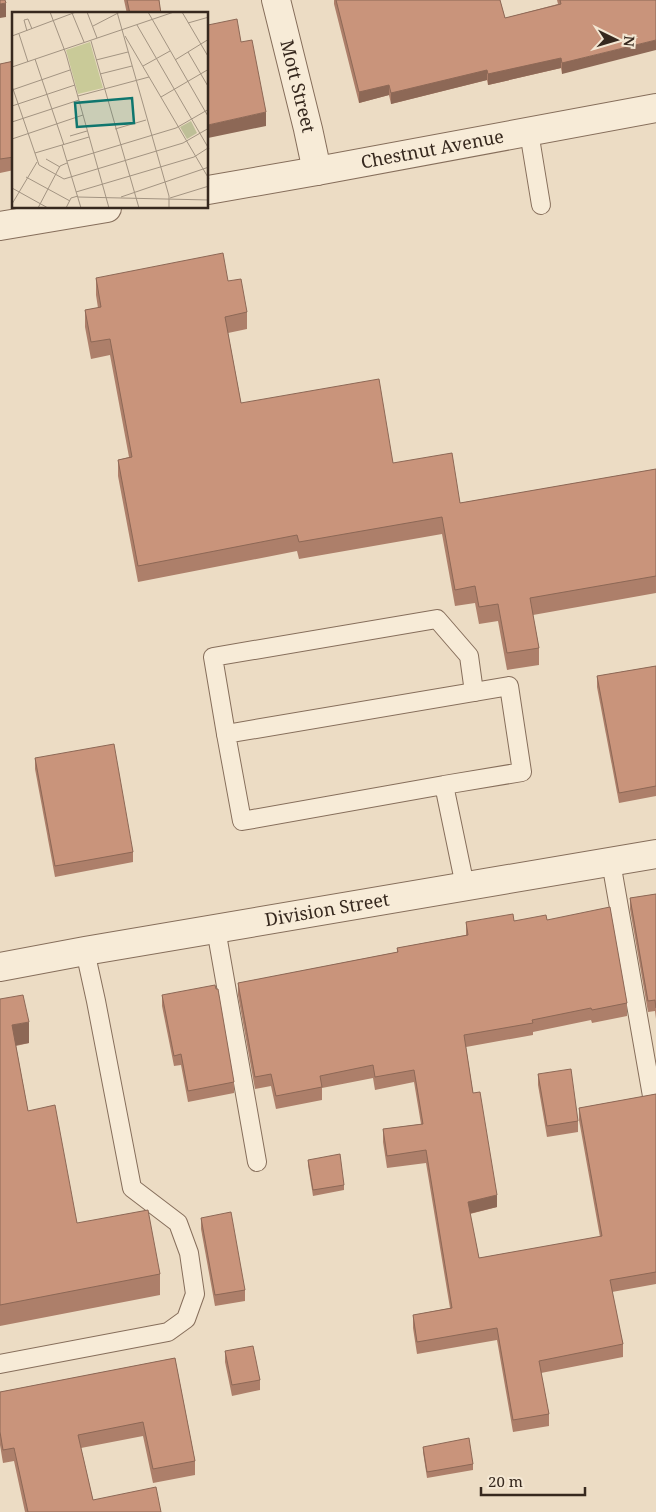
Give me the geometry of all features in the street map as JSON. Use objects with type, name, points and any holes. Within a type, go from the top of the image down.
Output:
[{"type":"street","name":"Mott Street","points":[[276,0],[317,171]]},
{"type":"street","name":"Chestnut Avenue","points":[[209,190],[656,108]]},
{"type":"street","points":[[0,226],[101,209]]},
{"type":"street","name":"Division Street","points":[[0,967],[656,854]]},
{"type":"lane","points":[[529,132],[541,205]]},
{"type":"lane","points":[[226,734],[474,692],[509,686],[522,772],[242,821],[226,734],[213,657],[437,619],[469,656],[474,692]]},
{"type":"lane","points":[[444,785],[464,886]]},
{"type":"lane","points":[[611,862],[652,1096]]},
{"type":"lane","points":[[216,929],[258,1162]]},
{"type":"lane","points":[[0,1364],[168,1332],[186,1320],[195,1294],[189,1253],[178,1223],[132,1188],[85,951]]},
{"type":"building","points":[[0,0],[5,0],[6,3],[0,4]]},
{"type":"building","points":[[127,0],[159,0],[161,12],[130,12]]},
{"type":"building","points":[[336,0],[500,0],[505,18],[561,4],[560,0],[656,0],[656,40],[562,63],[561,58],[488,74],[487,70],[391,93],[389,85],[359,92]]},
{"type":"building","points":[[237,19],[241,42],[252,40],[266,112],[209,125],[209,25]]},
{"type":"building","points":[[12,61],[12,157],[0,159],[0,64]]},
{"type":"building","points":[[223,253],[228,281],[241,279],[247,312],[225,317],[241,403],[379,379],[393,463],[452,453],[460,503],[656,469],[656,576],[530,598],[539,648],[507,653],[498,604],[479,607],[475,586],[455,590],[442,517],[299,542],[297,535],[138,566],[118,460],[132,457],[110,339],[91,342],[85,310],[101,307],[96,278]]},
{"type":"building","points":[[656,666],[656,786],[619,793],[597,676]]},
{"type":"building","points":[[114,744],[133,852],[55,866],[35,758]]},
{"type":"building","points":[[656,894],[656,1008],[655,1000],[648,1001],[630,898]]},
{"type":"building","points":[[610,907],[627,1003],[592,1010],[591,1008],[532,1020],[533,1023],[464,1035],[473,1093],[480,1092],[497,1195],[468,1202],[479,1258],[602,1236],[579,1108],[656,1094],[656,1272],[610,1280],[623,1344],[539,1361],[549,1414],[513,1420],[497,1328],[417,1342],[413,1315],[452,1308],[426,1150],[387,1156],[383,1129],[423,1124],[414,1070],[375,1077],[373,1065],[320,1076],[322,1087],[276,1096],[271,1074],[255,1077],[238,983],[398,952],[397,948],[468,935],[466,922],[513,914],[514,921],[546,915],[547,920]]},
{"type":"building","points":[[215,985],[216,989],[218,989],[234,1082],[188,1091],[181,1054],[174,1056],[162,995]]},
{"type":"building","points":[[23,995],[29,1022],[12,1025],[28,1111],[55,1105],[77,1223],[148,1210],[160,1274],[0,1305],[0,999]]},
{"type":"building","points":[[571,1069],[578,1121],[547,1126],[538,1074]]},
{"type":"building","points":[[340,1154],[344,1185],[313,1190],[308,1160]]},
{"type":"building","points":[[231,1212],[245,1290],[215,1295],[201,1218]]},
{"type":"building","points":[[253,1346],[260,1380],[232,1385],[225,1351]]},
{"type":"building","points":[[175,1358],[195,1461],[153,1469],[143,1422],[78,1435],[93,1500],[156,1487],[161,1512],[28,1512],[14,1448],[3,1450],[0,1432],[0,1392]]},
{"type":"building","points":[[469,1438],[473,1464],[427,1472],[423,1447]]}]
